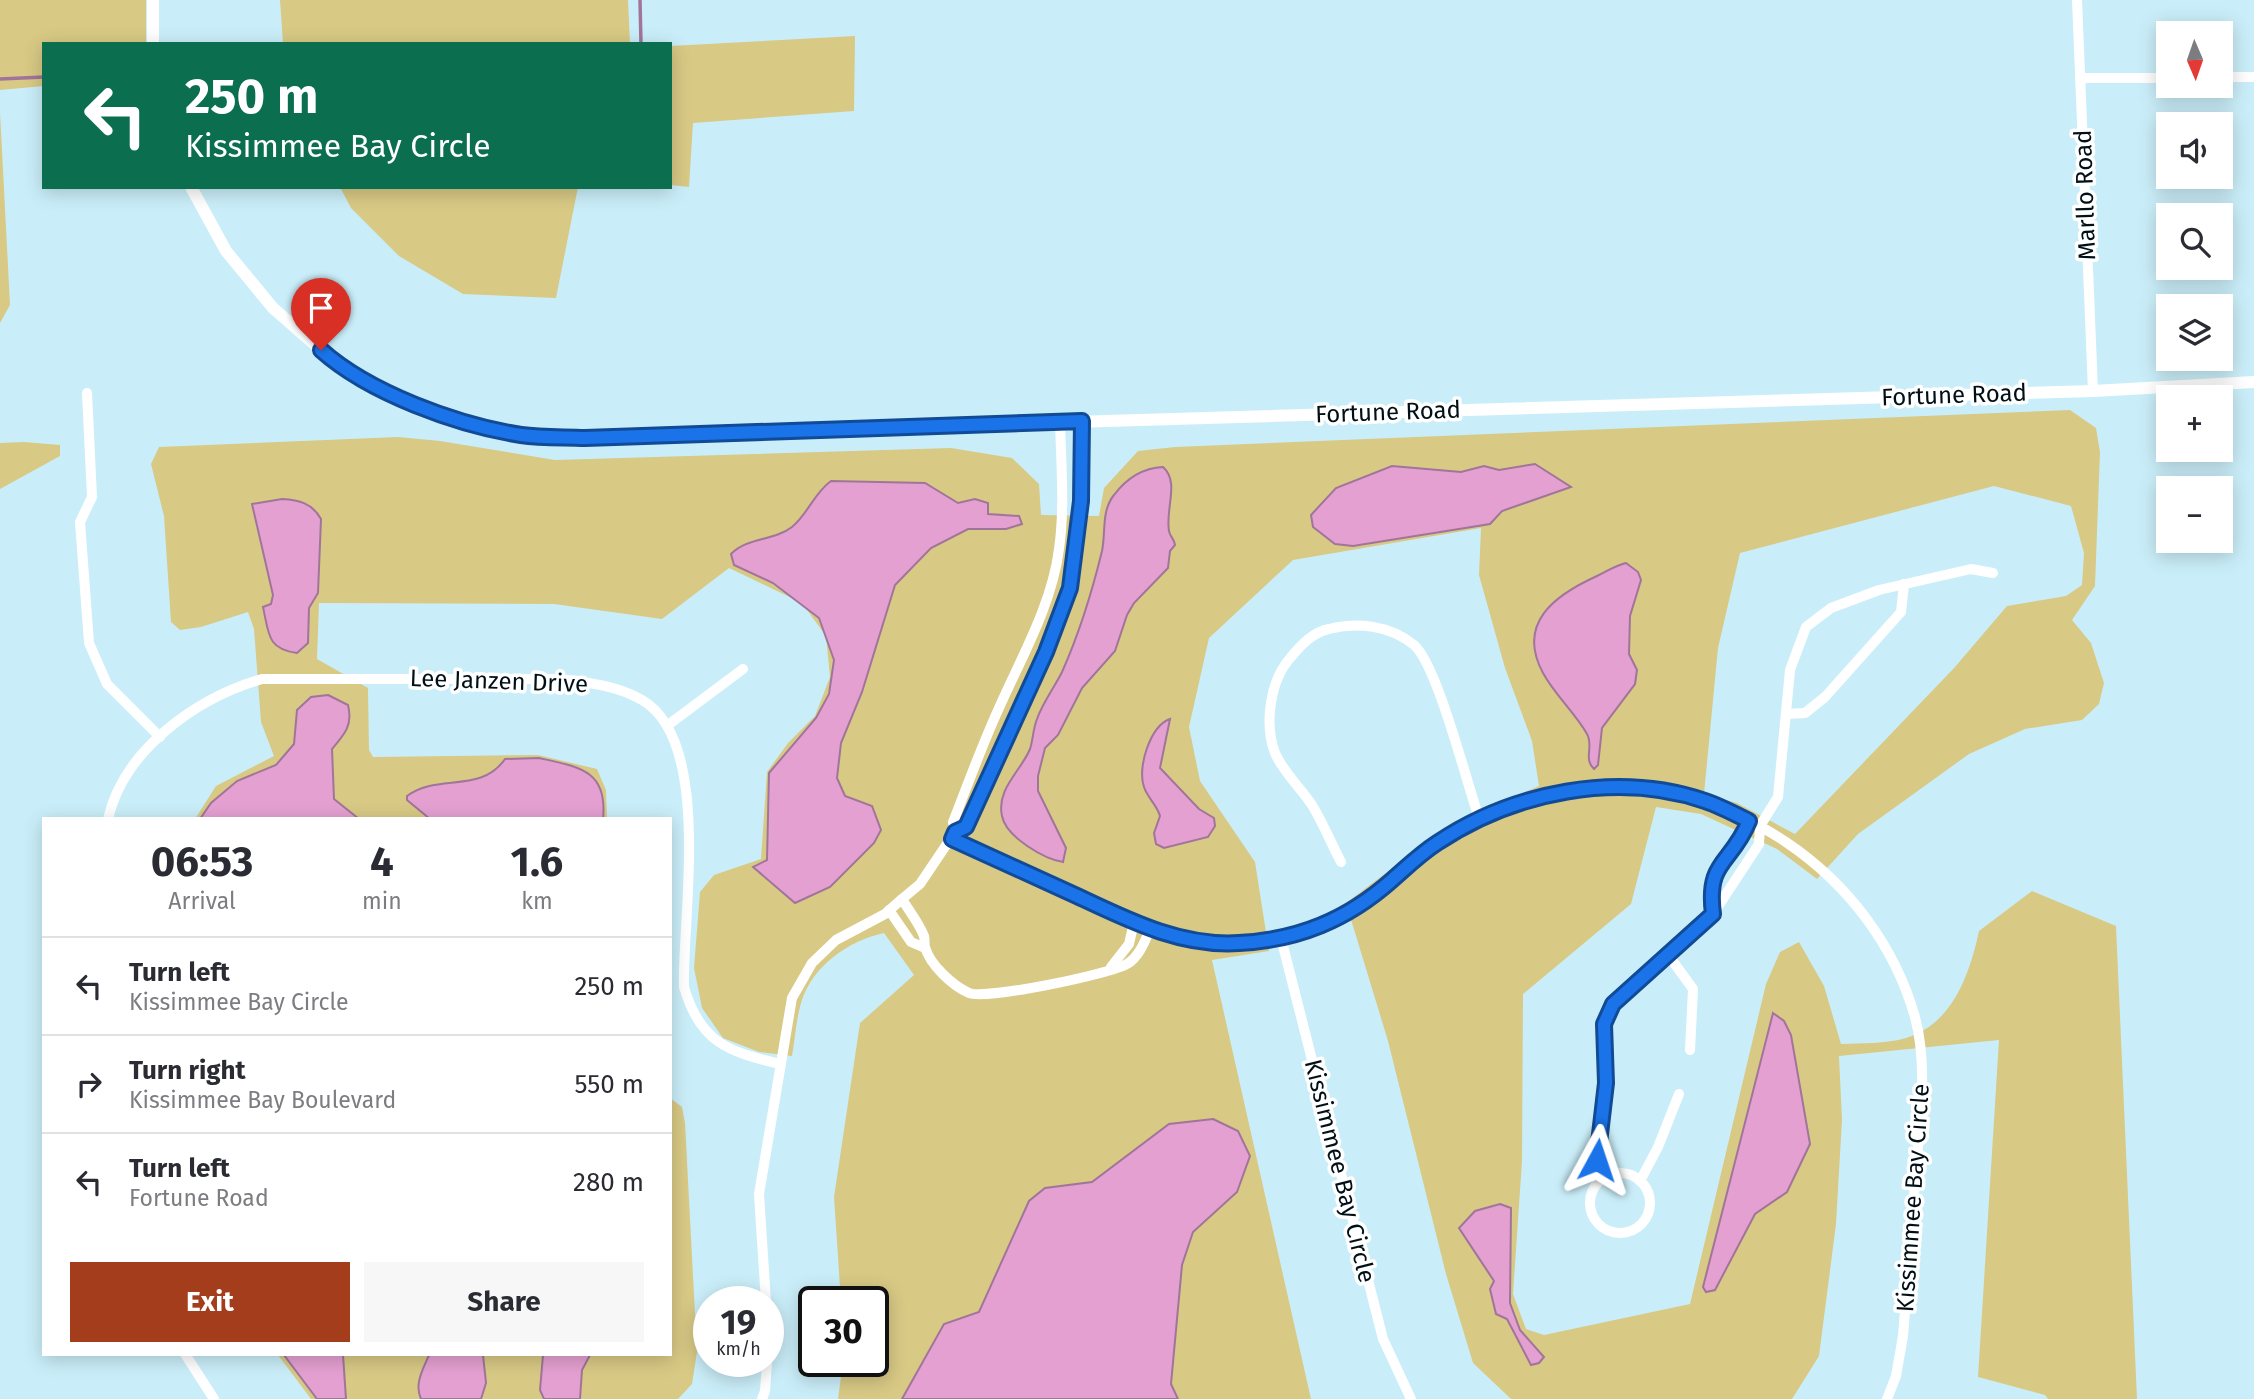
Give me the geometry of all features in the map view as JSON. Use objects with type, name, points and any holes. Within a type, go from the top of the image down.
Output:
[{"type":"street","points":[[153,0],[153,42]]},
{"type":"street","name":"Marllo Road","points":[[2077,0],[2093,391]]},
{"type":"street","points":[[2233,78],[2254,77]]},
{"type":"street","points":[[2080,78],[2156,78]]},
{"type":"street","name":"Fortune Road","points":[[192,189],[226,251],[265,299],[337,364],[406,401],[521,435],[585,438],[1060,421],[2093,391],[2254,382]]},
{"type":"street","points":[[87,393],[92,497],[80,522],[89,643],[107,684],[160,737]]},
{"type":"street","points":[[954,836],[953,822],[1052,579],[1059,550],[1062,499],[1060,421]]},
{"type":"street","points":[[765,1286],[759,1194],[792,998],[812,963],[836,940],[889,910],[920,884],[954,836],[966,827],[1031,683],[1070,588],[1081,499],[1082,421]]},
{"type":"street","points":[[1062,499],[1081,499]]},
{"type":"street","points":[[1604,1178],[1597,1160],[1606,1083],[1604,1024],[1613,1004],[1713,914],[1759,844],[1760,826],[1778,797],[1790,670],[1806,627],[1831,608],[1904,584],[1971,569],[1993,573]]},
{"type":"street","points":[[1787,714],[1805,713],[1825,697],[1902,612],[1904,584]]},
{"type":"street","points":[[1341,862],[1312,805],[1275,753],[1269,725],[1272,695],[1283,665],[1302,644],[1322,630],[1351,623],[1388,630],[1416,645],[1434,675],[1479,818]]},
{"type":"street","points":[[668,725],[743,669]]},
{"type":"street","points":[[1013,676],[1031,683]]},
{"type":"street","name":"Lee Janzen Drive","points":[[109,817],[131,767],[160,737],[188,712],[231,688],[262,679],[559,679],[607,685],[644,701],[668,725],[683,760],[689,810],[682,948],[684,987],[691,1012],[712,1037],[734,1053],[780,1064]]},
{"type":"street","name":"Kissimmee Bay Circle","points":[[954,836],[1150,929],[1188,940],[1237,943],[1314,931],[1349,914],[1410,863],[1479,818],[1549,795],[1574,790],[1615,788],[1660,791],[1705,801],[1760,826],[1825,872],[1859,906],[1891,957],[1915,1018],[1923,1083],[1903,1336],[1896,1376],[1887,1399]]},
{"type":"street","points":[[1713,914],[1710,888],[1713,875],[1742,840],[1749,821]]},
{"type":"street","points":[[902,899],[925,938],[925,948]]},
{"type":"street","points":[[889,910],[911,942],[925,948],[946,978],[971,994],[1012,993],[1058,981],[1090,978],[1110,968],[1125,965],[1136,956],[1150,929]]},
{"type":"street","points":[[1110,968],[1129,944],[1134,922]]},
{"type":"street","name":"Kissimmee Bay Circle","points":[[1281,938],[1383,1339],[1411,1399]]},
{"type":"street","points":[[1669,956],[1693,989],[1690,1050]]},
{"type":"street","points":[[1640,1181],[1658,1147],[1679,1094]]},
{"type":"street","points":[[1623,1173],[1640,1181],[1650,1199],[1646,1218],[1630,1231],[1620,1233],[1601,1226],[1591,1211],[1592,1192],[1604,1178],[1623,1173]]},
{"type":"street","points":[[186,1356],[214,1399]]},
{"type":"street","points":[[762,1399],[766,1377]]},
{"type":"shaded area","points":[[0,0],[146,0],[146,42],[42,42],[42,86],[0,90]]},
{"type":"shaded area","points":[[280,0],[628,0],[630,42],[283,42]]},
{"type":"shaded area","points":[[855,36],[854,111],[693,123],[689,187],[672,185],[672,46]]},
{"type":"shaded area","points":[[0,112],[10,305],[0,323]]},
{"type":"shaded area","points":[[341,189],[578,189],[556,298],[463,294],[399,256],[351,208]]},
{"type":"shaded area","points":[[2070,410],[2096,428],[2100,452],[2095,586],[2072,620],[2091,643],[2104,683],[2099,704],[2082,720],[2025,729],[1969,754],[1858,834],[1817,879],[1777,849],[1701,814],[1656,807],[1631,904],[1523,994],[1522,1161],[1513,1294],[1526,1329],[1544,1335],[1690,1304],[1766,984],[1780,952],[1799,942],[1824,986],[1841,1044],[1898,1040],[1922,1031],[1947,1009],[1964,980],[1979,931],[2032,891],[2116,926],[2137,1399],[2048,1399],[2045,1395],[1978,1377],[1999,1040],[1839,1056],[1842,1120],[1836,1224],[1819,1356],[1792,1399],[1511,1399],[1473,1363],[1446,1274],[1388,1041],[1346,903],[1452,823],[1539,786],[1532,741],[1505,668],[1479,575],[1481,528],[1293,560],[1209,638],[1189,727],[1200,781],[1255,862],[1269,951],[1212,960],[1311,1399],[838,1399],[841,1377],[889,1377],[889,1286],[840,1286],[834,1197],[860,1023],[914,975],[884,933],[845,949],[823,967],[806,990],[799,1009],[792,1056],[759,1052],[723,1038],[702,1008],[694,968],[700,892],[714,875],[761,859],[767,772],[788,743],[815,716],[830,677],[826,636],[802,603],[729,568],[662,619],[554,604],[319,603],[317,659],[368,688],[369,750],[373,757],[538,755],[597,769],[606,790],[607,817],[196,817],[216,786],[274,756],[261,722],[254,629],[248,612],[201,627],[180,630],[171,622],[164,516],[151,464],[159,447],[398,437],[440,441],[555,460],[951,448],[1012,458],[1039,484],[1041,515],[1099,516],[1104,488],[1138,451],[1175,447]],"holes":[[[1994,486],[2071,506],[2084,553],[2082,585],[2066,596],[2007,606],[1955,667],[1795,834],[1737,803],[1704,794],[1718,648],[1740,553]]]},
{"type":"shaded area","points":[[0,443],[60,445],[60,456],[0,489]]},
{"type":"shaded area","points":[[1535,464],[1571,487],[1502,511],[1490,524],[1353,546],[1335,544],[1313,527],[1311,515],[1336,488],[1392,466],[1461,472],[1484,466],[1499,470]]},
{"type":"shaded area","points":[[1163,467],[1171,480],[1168,523],[1175,545],[1170,551],[1168,568],[1134,603],[1115,651],[1082,688],[1058,735],[1045,748],[1038,776],[1038,791],[1066,848],[1063,862],[1055,860],[1036,852],[1011,832],[1002,816],[1003,797],[1030,749],[1039,713],[1062,672],[1079,628],[1102,551],[1110,501],[1135,475]]},
{"type":"shaded area","points":[[831,481],[925,483],[958,503],[975,499],[988,503],[988,514],[1019,516],[1022,524],[1006,529],[968,529],[931,548],[895,585],[862,692],[841,743],[837,778],[845,796],[872,806],[881,830],[874,843],[830,887],[795,903],[753,867],[767,860],[769,773],[816,718],[829,694],[834,660],[819,618],[773,583],[734,565],[731,554],[745,545],[777,535],[792,527]]},
{"type":"shaded area","points":[[282,499],[304,503],[314,509],[321,519],[318,593],[309,608],[308,643],[297,653],[280,648],[268,632],[263,607],[271,604],[273,595],[252,504]]},
{"type":"shaded area","points":[[1626,563],[1638,572],[1641,580],[1630,616],[1629,654],[1637,670],[1635,684],[1602,728],[1598,765],[1594,769],[1589,761],[1590,743],[1587,734],[1543,673],[1536,655],[1534,639],[1537,625],[1554,602],[1567,592]]},
{"type":"shaded area","points":[[328,695],[348,705],[347,729],[332,749],[334,799],[356,817],[201,817],[211,803],[237,781],[276,765],[294,744],[297,710],[311,697]]},
{"type":"shaded area","points":[[1170,719],[1160,768],[1199,809],[1214,818],[1215,826],[1208,837],[1164,848],[1156,844],[1154,833],[1160,816],[1144,787],[1142,769],[1151,739],[1163,723]]},
{"type":"shaded area","points":[[539,758],[578,768],[588,774],[601,790],[603,817],[428,817],[407,800],[407,796],[419,789],[484,776],[495,770],[505,759]]},
{"type":"shaded area","points":[[1773,1013],[1784,1021],[1791,1035],[1810,1144],[1787,1192],[1755,1214],[1715,1290],[1706,1292],[1703,1287]]},
{"type":"shaded area","points":[[672,1100],[682,1107],[685,1123],[694,1286],[693,1377],[692,1384],[678,1399],[311,1399],[279,1356],[672,1356]]},
{"type":"shaded area","points":[[1213,1119],[1238,1131],[1250,1156],[1237,1192],[1193,1232],[1182,1265],[1171,1384],[1178,1399],[902,1399],[944,1324],[979,1312],[1029,1201],[1045,1188],[1092,1182],[1169,1124]]},
{"type":"shaded area","points":[[1500,1204],[1511,1208],[1510,1303],[1520,1330],[1544,1357],[1539,1363],[1531,1365],[1507,1319],[1496,1314],[1490,1289],[1494,1281],[1459,1228],[1475,1211]]},
{"type":"shaded area","points":[[285,1356],[343,1356],[346,1399],[317,1399]]},
{"type":"shaded area","points":[[429,1356],[483,1356],[486,1383],[481,1399],[421,1399],[418,1388]]},
{"type":"shaded area","points":[[543,1356],[589,1356],[582,1370],[580,1399],[544,1399],[540,1390]]},
{"type":"waterway","points":[[640,0],[641,42]]},
{"type":"waterway","points":[[0,79],[42,77]]},
{"type":"route","points":[[321,350],[337,364],[406,401],[521,435],[585,438],[1082,421],[1081,501],[1070,588],[1046,652],[966,827],[955,832],[952,839],[1145,927],[1188,940],[1237,943],[1314,931],[1349,914],[1438,842],[1479,818],[1536,798],[1574,790],[1615,788],[1660,791],[1705,801],[1749,821],[1742,840],[1713,875],[1710,888],[1713,914],[1684,943],[1613,1004],[1604,1024],[1606,1083],[1597,1160]]}]
